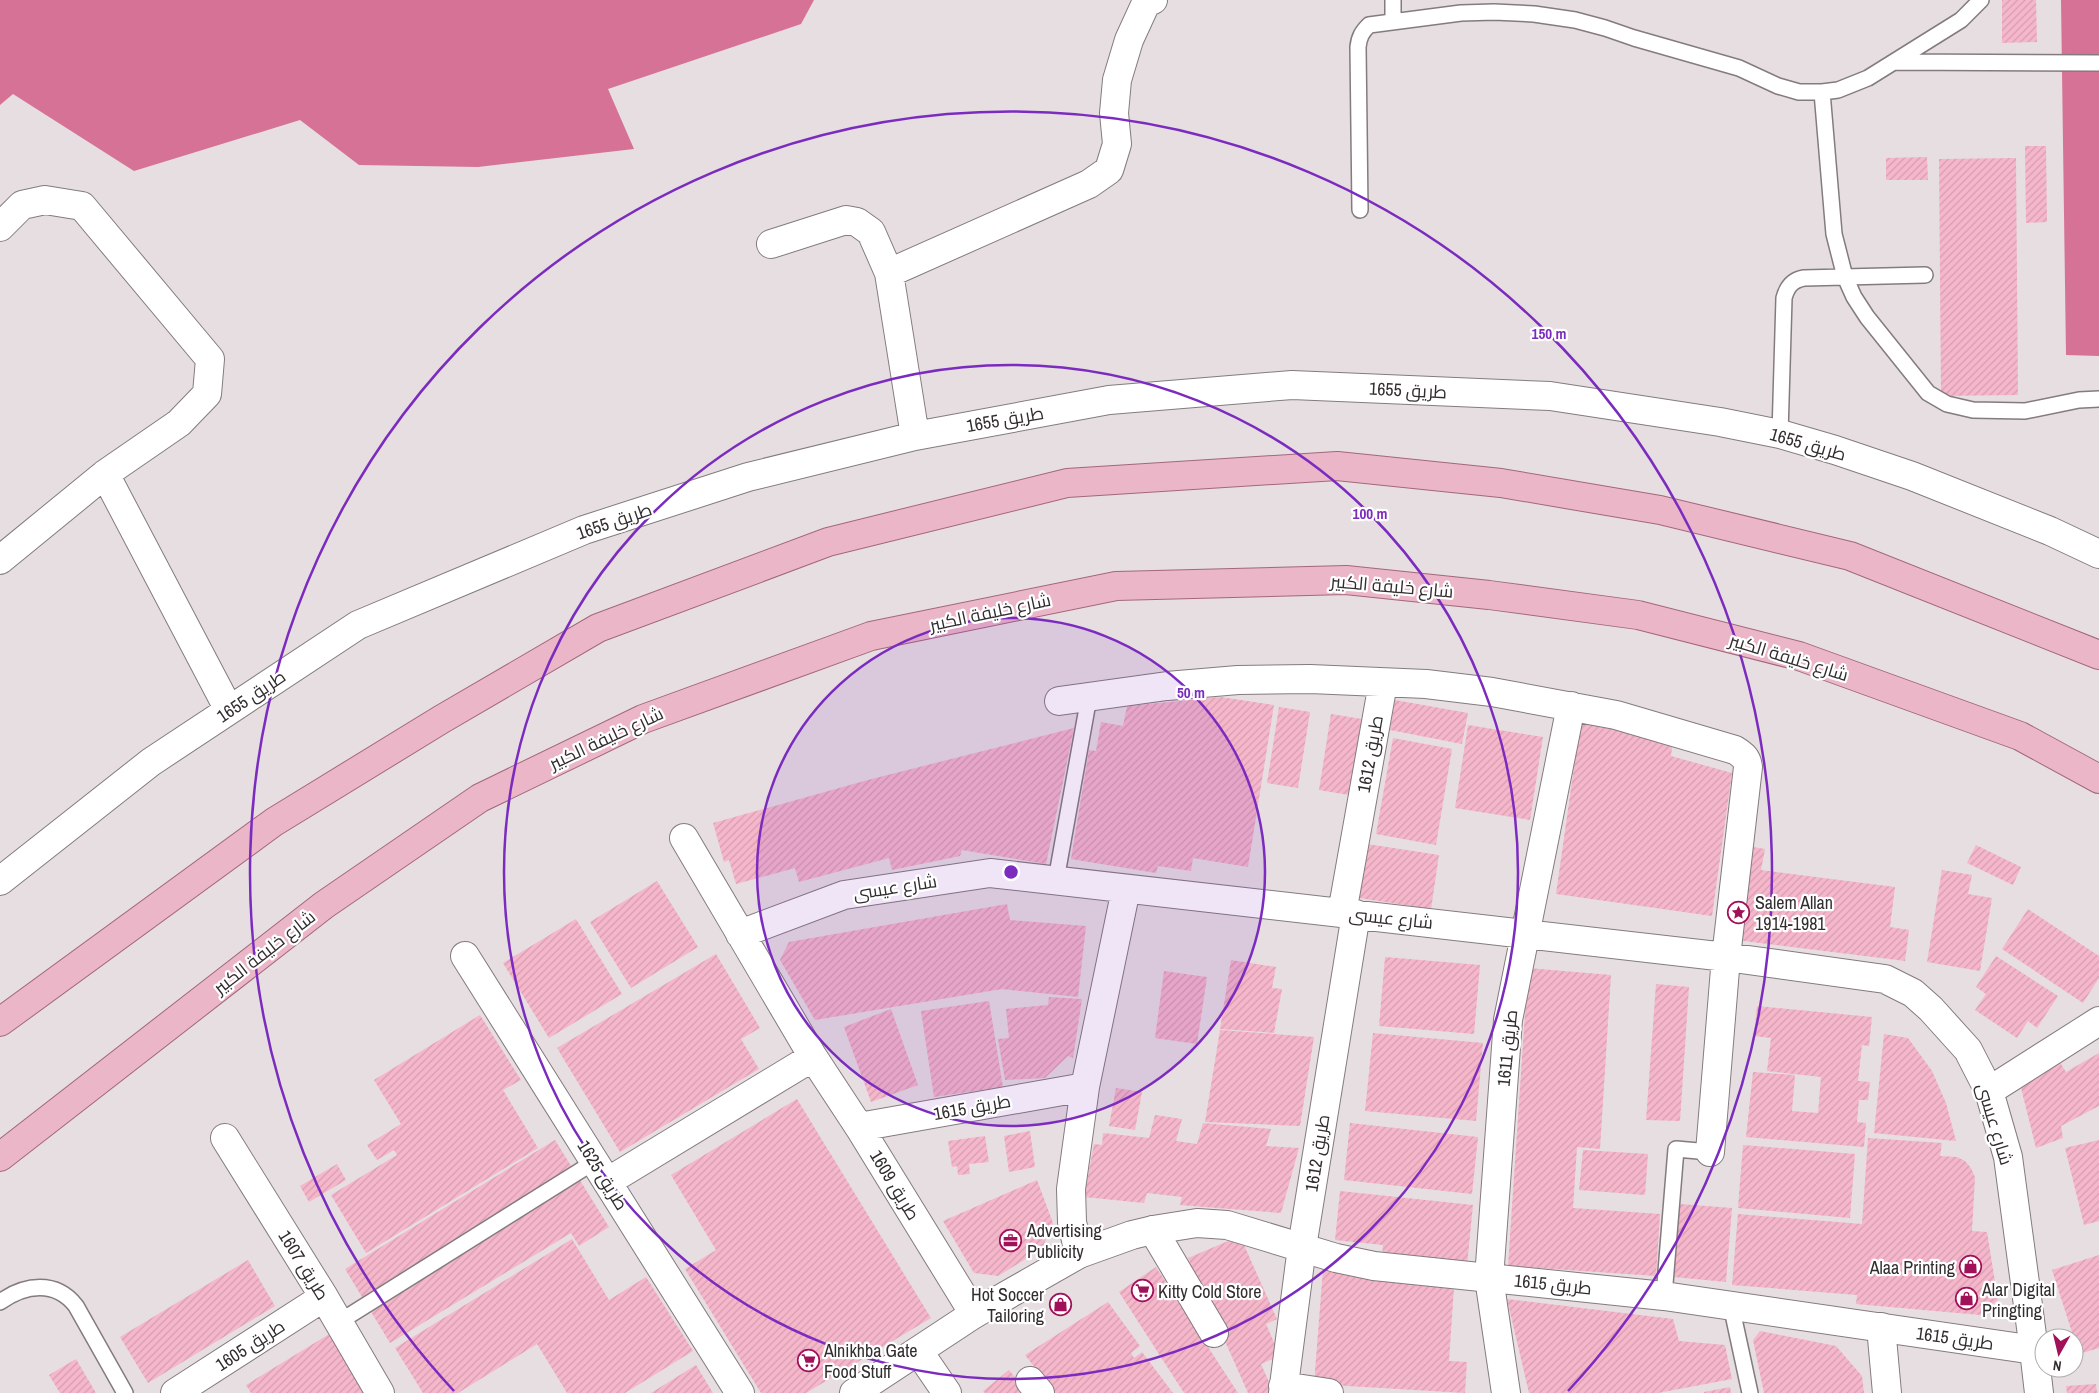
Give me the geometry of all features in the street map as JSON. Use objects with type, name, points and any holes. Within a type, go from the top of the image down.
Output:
[{"type":"main road","points":[[0,1022],[274,822],[442,719],[598,628],[828,542],[1068,483],[1337,466],[1501,482],[1660,510],[1850,556],[2099,655]]},
{"type":"main road","name":"شارع خليفة الكبير","points":[[0,1157],[324,905],[480,798],[643,719],[872,636],[1116,586],[1346,580],[1489,595],[1638,615],[1799,656],[2020,736],[2099,779]]},
{"type":"street","points":[[889,273],[1089,184],[1109,170],[1117,144],[1114,113],[1117,80],[1129,40],[1146,3],[1153,0]]},
{"type":"street","points":[[0,227],[22,205],[45,200],[82,206],[210,360],[207,394],[179,423],[105,474],[0,560]]},
{"type":"street","points":[[771,244],[846,220],[857,222],[871,232],[889,273],[916,436]]},
{"type":"street","name":"طريق 1655","points":[[0,881],[151,762],[358,625],[584,530],[748,477],[916,436],[1109,400],[1292,385],[1550,396],[1720,422],[1780,434],[1912,476],[2050,531],[2099,554]]},
{"type":"street","points":[[105,474],[229,710]]},
{"type":"street","points":[[1059,701],[1167,686],[1238,680],[1310,679],[1426,684],[1492,692],[1616,715],[1735,750],[1747,760],[1748,767],[1726,957],[1710,1152]]},
{"type":"street","name":"طريق 1612","points":[[1283,1390],[1383,683]]},
{"type":"street","name":"طريق 1611","points":[[1506,1393],[1489,1278],[1508,1020],[1571,706]]},
{"type":"street","name":"طريق 1609","points":[[684,838],[813,1057],[859,1127],[974,1314]]},
{"type":"street","name":"شارع عيسى","points":[[740,934],[844,895],[990,873],[1726,957],[1885,979],[1906,990],[1931,1009],[1968,1050],[1989,1091],[2008,1157],[2034,1350]]},
{"type":"street","points":[[1079,1254],[1072,1222],[1070,1189],[1085,1087],[1126,889]]},
{"type":"street","name":"طريق 1625","points":[[465,956],[740,1393]]},
{"type":"street","points":[[1989,1091],[2099,1021]]},
{"type":"street","points":[[601,1172],[813,1057]]},
{"type":"street","name":"طريق 1615","points":[[859,1127],[1085,1087]]},
{"type":"street","name":"طريق 1607","points":[[225,1138],[324,1297],[380,1393]]},
{"type":"street","name":"طريق 1615","points":[[854,1393],[974,1314],[1079,1254],[1132,1235],[1197,1223],[1227,1224],[1336,1258],[1374,1266],[1731,1304],[2034,1350]]},
{"type":"street","points":[[1153,1230],[1214,1333]]},
{"type":"street","name":"طريق 1605","points":[[175,1393],[324,1297]]},
{"type":"street","points":[[1881,1327],[1887,1393]]},
{"type":"street","points":[[919,1352],[947,1393]]},
{"type":"street","name":"شارع عيسى","points":[[2037,1378],[2039,1393]]},
{"type":"street","points":[[1283,1390],[1329,1393]]},
{"type":"lane","points":[[1393,0],[1393,21]]},
{"type":"lane","points":[[1360,210],[1359,38],[1369,25],[1494,12],[1534,14],[1575,20],[1739,68],[1778,86],[1799,92],[1822,92],[1853,85],[1894,62],[1961,20],[1981,0]]},
{"type":"lane","points":[[1894,62],[2099,63]]},
{"type":"lane","points":[[1822,92],[1834,234],[1845,277],[1854,297],[1882,336],[1928,393],[1942,402],[1960,408],[2025,412],[2079,400],[2099,399]]},
{"type":"lane","points":[[1780,434],[1784,298],[1786,289],[1798,279],[1926,275]]},
{"type":"lane","points":[[1056,880],[1089,697]]},
{"type":"lane","points":[[1664,1296],[1676,1149],[1710,1152]]},
{"type":"lane","points":[[339,1322],[601,1172]]},
{"type":"lane","points":[[0,1302],[22,1290],[36,1288],[53,1289],[68,1295],[125,1393]]},
{"type":"lane","points":[[1731,1304],[1750,1393]]},
{"type":"shaded area","points":[[0,0],[814,0],[801,24],[608,89],[634,149],[478,167],[359,165],[300,120],[134,171],[13,94],[0,105]]},
{"type":"shaded area","points":[[2061,0],[2099,0],[2099,356],[2066,355]]},
{"type":"building","points":[[2002,0],[2036,0],[2037,42],[2002,43]]},
{"type":"building","points":[[2025,146],[2046,146],[2047,222],[2026,223]]},
{"type":"building","points":[[1927,157],[1928,180],[1886,180],[1886,158]]},
{"type":"building","points":[[2016,158],[2018,395],[1941,396],[1939,159]]},
{"type":"building","points":[[1221,697],[1274,705],[1248,867],[1193,858],[1191,871],[1158,866],[1156,873],[1071,859],[1089,750],[1096,751],[1101,722],[1123,726],[1127,706]]},
{"type":"building","points":[[1395,700],[1468,713],[1462,744],[1390,730]]},
{"type":"building","points":[[1279,707],[1310,712],[1298,788],[1267,783]]},
{"type":"building","points":[[1331,714],[1362,719],[1349,795],[1319,790]]},
{"type":"building","points":[[1581,718],[1672,747],[1671,756],[1732,773],[1712,916],[1556,894]]},
{"type":"building","points":[[1468,725],[1543,737],[1530,820],[1455,808]]},
{"type":"building","points":[[1074,728],[1046,864],[962,850],[960,856],[892,870],[889,858],[799,882],[795,868],[736,884],[729,860],[724,862],[713,823],[868,780]]},
{"type":"building","points":[[1393,738],[1452,749],[1436,845],[1376,834]]},
{"type":"building","points":[[1367,844],[1439,855],[1431,909],[1359,898]]},
{"type":"building","points":[[1976,845],[2021,867],[2013,885],[1967,863]]},
{"type":"building","points":[[1747,846],[1765,849],[1761,870],[1895,887],[1890,927],[1909,930],[1905,961],[1736,940]]},
{"type":"building","points":[[1942,870],[1972,875],[1968,894],[1992,898],[1980,971],[1927,962]]},
{"type":"building","points":[[657,881],[698,947],[631,988],[590,922]]},
{"type":"building","points":[[1007,904],[1010,920],[1086,926],[1078,997],[1002,989],[815,1020],[780,960],[789,942]]},
{"type":"building","points":[[2028,909],[2099,956],[2099,978],[2083,1003],[2002,949]]},
{"type":"building","points":[[576,919],[622,994],[549,1038],[503,963]]},
{"type":"building","points":[[716,954],[760,1028],[741,1039],[759,1069],[620,1152],[557,1048]]},
{"type":"building","points":[[1996,956],[2058,996],[2037,1028],[2028,1021],[2017,1038],[1975,1010],[1986,994],[1976,987]]},
{"type":"building","points":[[1385,957],[1480,965],[1474,1034],[1379,1026]]},
{"type":"building","points":[[1231,960],[1276,967],[1272,988],[1282,989],[1274,1033],[1220,1029]]},
{"type":"building","points":[[1528,968],[1611,975],[1600,1149],[1577,1147],[1573,1208],[1660,1214],[1656,1276],[1508,1266]]},
{"type":"building","points":[[1164,971],[1207,977],[1197,1044],[1155,1038]]},
{"type":"building","points":[[1656,984],[1689,987],[1680,1121],[1646,1120]]},
{"type":"building","points":[[1049,997],[1082,999],[1073,1058],[1068,1056],[1045,1078],[1005,1080],[998,1039],[1009,1038],[1006,1009],[1048,1005]]},
{"type":"building","points":[[989,1001],[1003,1087],[934,1097],[921,1011]]},
{"type":"building","points":[[1757,1006],[1872,1017],[1869,1046],[1862,1045],[1858,1081],[1870,1082],[1868,1100],[1859,1100],[1857,1122],[1866,1123],[1864,1147],[1746,1137],[1753,1072],[1795,1075],[1792,1111],[1818,1113],[1821,1077],[1767,1071],[1771,1038],[1754,1036]]},
{"type":"building","points":[[891,1009],[918,1085],[871,1102],[844,1027]]},
{"type":"building","points":[[480,1015],[521,1080],[503,1090],[538,1148],[366,1253],[331,1195],[397,1155],[394,1150],[377,1160],[367,1145],[401,1124],[374,1080]]},
{"type":"building","points":[[1220,1030],[1314,1037],[1300,1126],[1205,1122]]},
{"type":"building","points":[[1373,1033],[1483,1043],[1476,1121],[1365,1111]]},
{"type":"building","points":[[1884,1034],[1908,1038],[1932,1071],[1946,1103],[1956,1141],[1874,1133]]},
{"type":"building","points":[[2099,1053],[2099,1106],[2061,1126],[2063,1138],[2036,1148],[2020,1084],[2059,1061],[2066,1072]]},
{"type":"building","points":[[1116,1088],[1142,1092],[1135,1130],[1109,1126]]},
{"type":"building","points":[[797,1099],[931,1318],[806,1393],[761,1393],[685,1269],[716,1250],[671,1175]]},
{"type":"building","points":[[1155,1115],[1182,1119],[1176,1141],[1197,1144],[1203,1123],[1271,1129],[1266,1146],[1299,1148],[1281,1213],[1180,1205],[1182,1197],[1147,1193],[1144,1203],[1084,1197],[1094,1144],[1102,1145],[1103,1133],[1149,1138]]},
{"type":"building","points":[[1350,1123],[1478,1137],[1472,1194],[1344,1180]]},
{"type":"building","points":[[1030,1131],[1035,1167],[1009,1172],[1004,1136]]},
{"type":"building","points":[[985,1136],[989,1162],[969,1164],[970,1174],[958,1175],[957,1166],[952,1167],[948,1141]]},
{"type":"building","points":[[1868,1138],[1942,1143],[1940,1156],[1957,1157],[1965,1161],[1971,1168],[1975,1177],[1972,1231],[1987,1232],[1998,1300],[1980,1315],[1856,1304],[1857,1295],[1732,1285],[1738,1214],[1862,1224]]},
{"type":"building","points":[[555,1140],[609,1227],[579,1246],[571,1233],[390,1343],[345,1269]]},
{"type":"building","points":[[2099,1140],[2099,1221],[2084,1225],[2065,1148]]},
{"type":"building","points":[[1743,1145],[1855,1154],[1850,1218],[1738,1208]]},
{"type":"building","points":[[1583,1150],[1648,1154],[1645,1195],[1579,1190]]},
{"type":"building","points":[[337,1164],[346,1180],[309,1202],[300,1186]]},
{"type":"building","points":[[1037,1180],[1053,1223],[1042,1249],[998,1276],[974,1273],[943,1221]]},
{"type":"building","points":[[1340,1191],[1473,1205],[1467,1266],[1382,1257],[1383,1245],[1335,1240]]},
{"type":"building","points":[[1680,1204],[1732,1208],[1726,1282],[1674,1277]]},
{"type":"building","points":[[1240,1236],[1277,1319],[1266,1324],[1280,1356],[1261,1364],[1273,1391],[1268,1393],[1248,1393],[1188,1258]]},
{"type":"building","points":[[572,1239],[609,1300],[646,1277],[693,1351],[625,1393],[567,1393],[537,1344],[458,1393],[423,1393],[395,1348]]},
{"type":"building","points":[[2099,1255],[2099,1348],[2084,1352],[2084,1328],[2071,1328],[2052,1270]]},
{"type":"building","points":[[248,1260],[275,1306],[148,1383],[120,1337]]},
{"type":"building","points":[[1156,1267],[1238,1393],[1184,1393],[1119,1292]]},
{"type":"building","points":[[1323,1269],[1413,1284],[1454,1287],[1449,1361],[1467,1362],[1465,1393],[1314,1384]]},
{"type":"building","points":[[1507,1299],[1673,1319],[1679,1341],[1725,1345],[1732,1379],[1658,1393],[1529,1393]]},
{"type":"building","points":[[1108,1302],[1140,1346],[1131,1353],[1134,1358],[1142,1352],[1173,1393],[1055,1393],[1025,1355]]},
{"type":"building","points":[[1760,1331],[1836,1346],[1862,1376],[1864,1393],[1764,1393],[1753,1340]]},
{"type":"building","points":[[331,1333],[368,1393],[251,1393],[246,1385]]},
{"type":"building","points":[[76,1359],[96,1393],[60,1393],[49,1375]]},
{"type":"building","points":[[696,1365],[713,1393],[651,1393]]},
{"type":"building","points":[[1009,1370],[1026,1391],[1024,1393],[985,1393],[983,1391]]},
{"type":"building","points":[[2096,1384],[2097,1393],[2067,1393],[2066,1386]]},
{"type":"building","points":[[1730,1387],[1731,1393],[1704,1393],[1704,1392]]},
{"type":"place","name":"Salem Allan 1914-1981","points":[[1739,912]]},
{"type":"place","name":"Advertising Publicity","points":[[1011,1240]]},
{"type":"place","name":"Alaa Printing","points":[[1971,1267]]},
{"type":"place","name":"Kitty Cold Store","points":[[1142,1291]]},
{"type":"place","name":"Alar Digital Pringting","points":[[1966,1299]]},
{"type":"place","name":"Hot Soccer Tailoring","points":[[1060,1304]]},
{"type":"place","name":"Alnikhba Gate Food Stuff","points":[[808,1360]]}]
